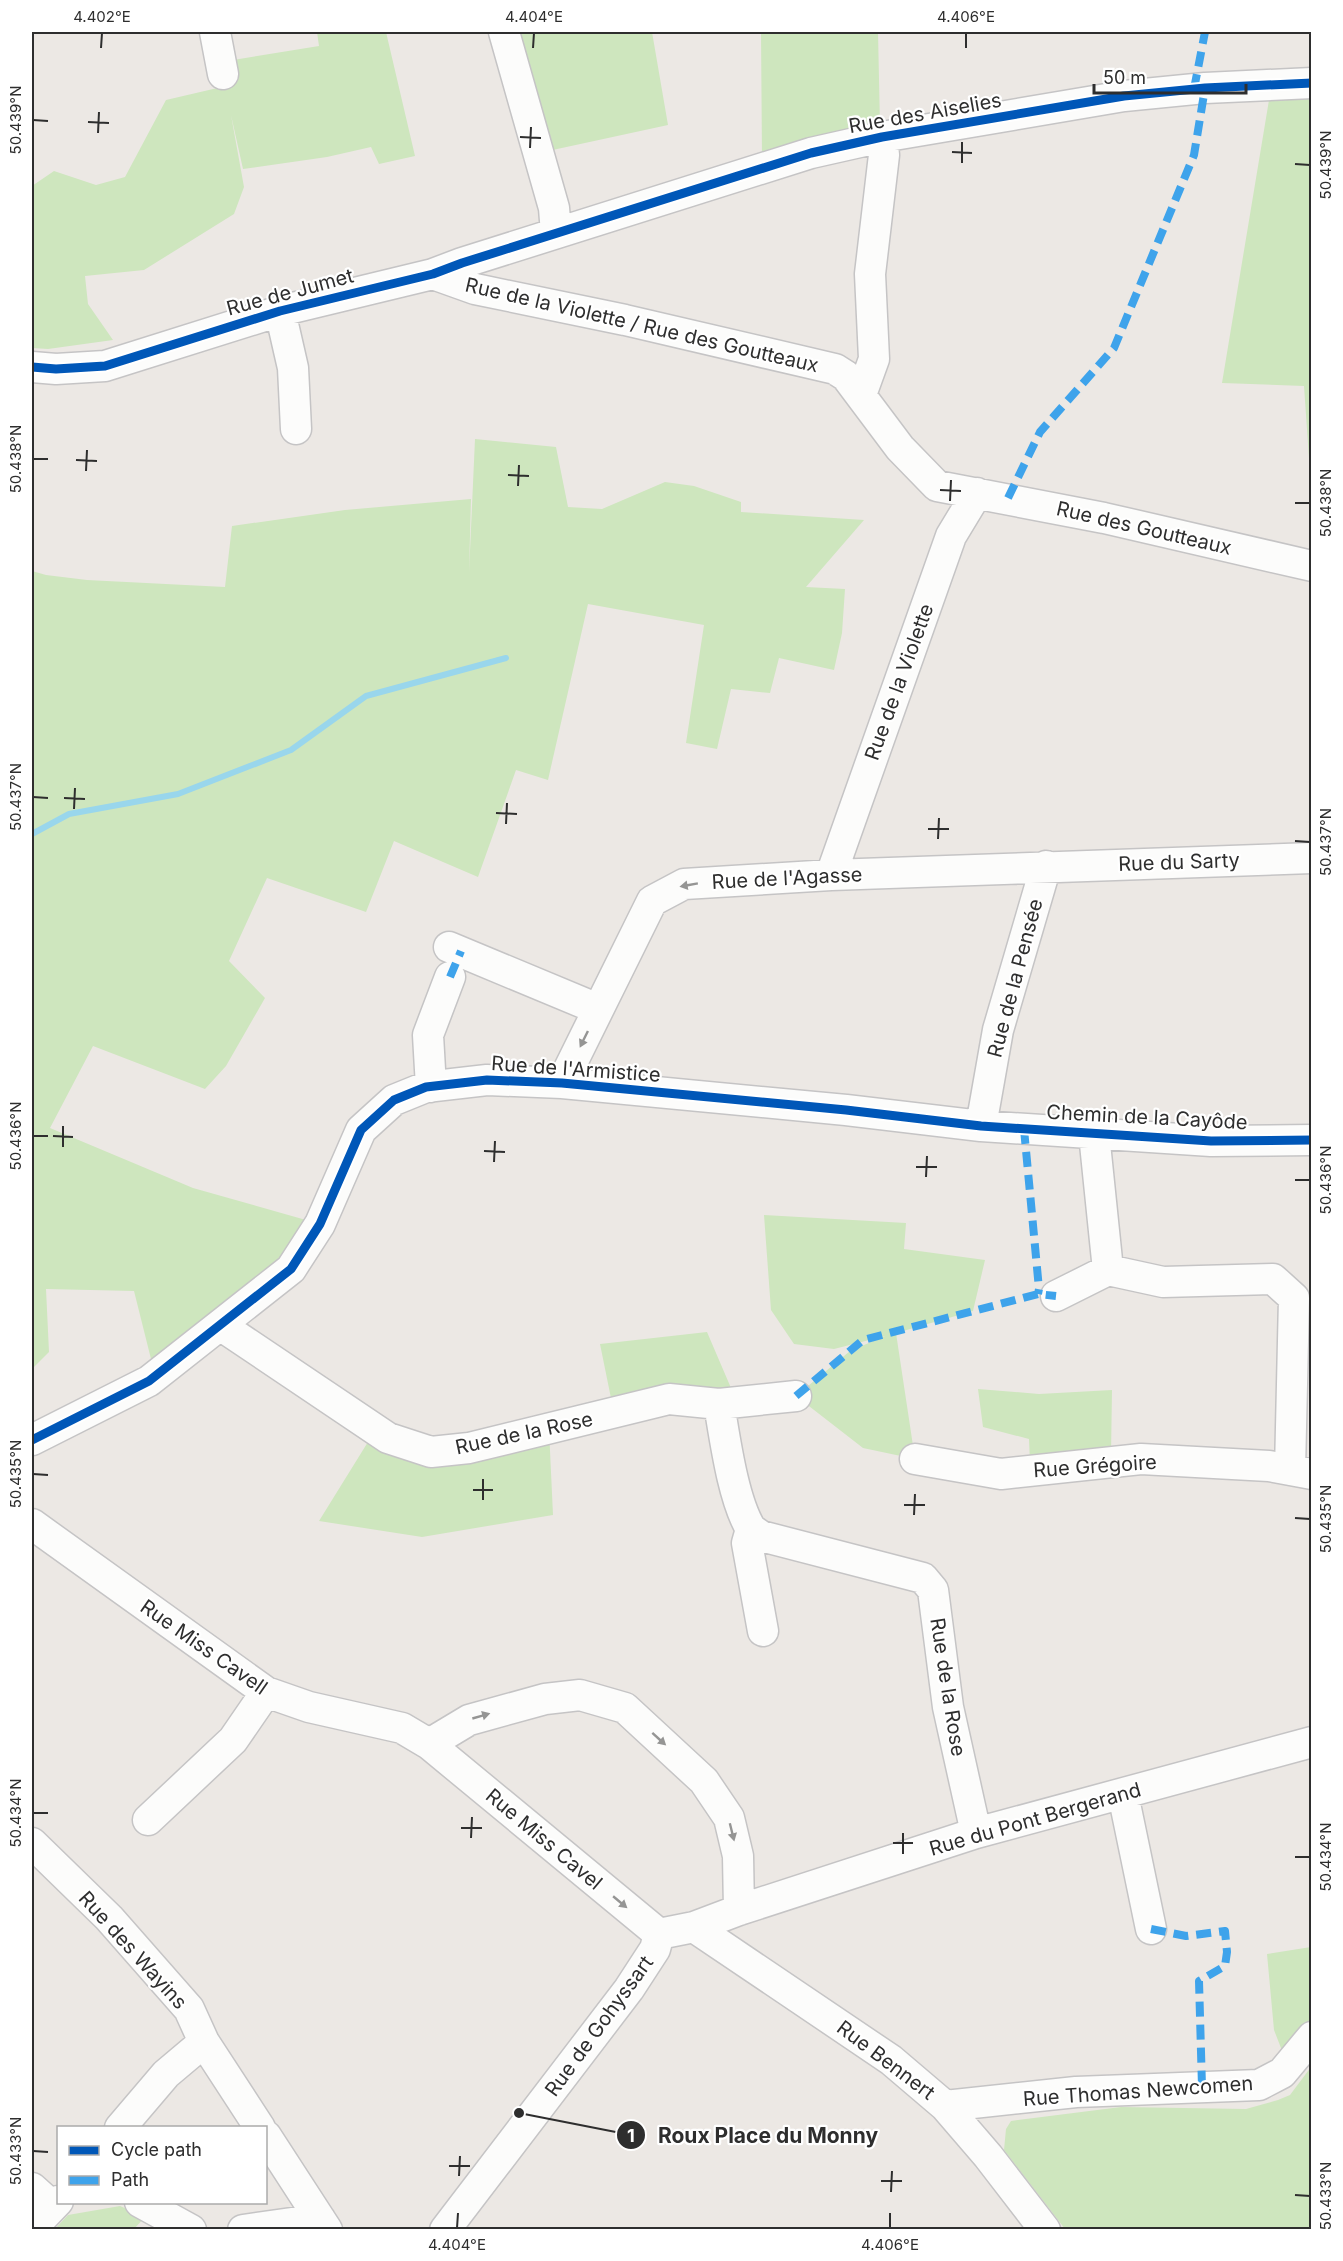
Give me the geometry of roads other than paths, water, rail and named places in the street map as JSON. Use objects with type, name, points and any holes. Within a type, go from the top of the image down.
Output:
[{"type":"street","points":[[215,32],[223,74]]},
{"type":"street","points":[[504,32],[554,208],[556,233]]},
{"type":"street","name":"Rue des Aiselies","points":[[556,233],[811,153],[882,138],[1124,96],[1205,88],[1311,83]]},
{"type":"street","points":[[861,395],[874,359],[870,274],[884,156],[882,138]]},
{"type":"street","name":"Rue de Jumet","points":[[32,367],[56,369],[105,366],[280,311],[433,274],[556,233]]},
{"type":"street","name":"Rue de la Violette / Rue des Goutteaux","points":[[433,274],[475,290],[636,322],[835,369],[846,376],[900,448],[937,486],[977,493]]},
{"type":"street","points":[[280,311],[293,368],[296,429]]},
{"type":"street","name":"Rue des Goutteaux","points":[[977,493],[1115,521],[1311,566]]},
{"type":"street","name":"Rue de la Violette","points":[[831,875],[951,536],[977,493]]},
{"type":"street","name":"Rue du Sarty","points":[[1046,866],[1311,858]]},
{"type":"street","name":"Rue de l'Agasse","points":[[562,1083],[652,901],[684,884],[1046,866]]},
{"type":"street","name":"Rue de la Pensée","points":[[981,1126],[998,1030],[1046,866]]},
{"type":"street","points":[[449,946],[598,1009]]},
{"type":"street","points":[[431,1087],[428,1035],[450,977]]},
{"type":"street","name":"Rue de l'Armistice","points":[[32,1440],[149,1381],[291,1269],[320,1224],[361,1130],[394,1100],[431,1087],[487,1080],[562,1083],[846,1110],[981,1126]]},
{"type":"street","name":"Chemin de la Cayôde","points":[[981,1126],[1211,1141],[1311,1140]]},
{"type":"street","points":[[1094,1134],[1108,1270]]},
{"type":"street","points":[[1056,1296],[1108,1270],[1163,1282],[1273,1279],[1294,1298],[1301,1472]]},
{"type":"street","name":"Rue de la Rose","points":[[220,1325],[388,1437],[431,1452],[469,1448],[669,1399],[719,1404]]},
{"type":"street","points":[[763,1631],[747,1543],[751,1529],[744,1518],[719,1404],[796,1396]]},
{"type":"street","name":"Rue Grégoire","points":[[915,1459],[1002,1474],[1141,1459],[1269,1466],[1301,1472]]},
{"type":"street","name":"Rue Miss Cavell","points":[[32,1524],[266,1692],[309,1707],[402,1728],[429,1744]]},
{"type":"street","name":"Rue de la Rose","points":[[751,1529],[761,1536],[923,1578],[933,1590],[948,1707],[976,1833]]},
{"type":"street","points":[[148,1820],[233,1740],[266,1692]]},
{"type":"street","points":[[429,1744],[469,1720],[545,1698],[580,1695],[625,1708],[704,1781],[729,1818],[738,1856],[739,1910]]},
{"type":"street","name":"Rue du Pont Bergerand","points":[[658,1934],[694,1927],[739,1910],[976,1833],[1311,1742]]},
{"type":"street","name":"Rue Miss Cavel","points":[[429,1744],[658,1934]]},
{"type":"street","points":[[1123,1794],[1151,1929]]},
{"type":"street","name":"Rue des Wayins","points":[[32,1843],[109,1918],[189,2009],[204,2042],[259,2126]]},
{"type":"street","name":"Rue Bennert","points":[[694,1927],[891,2060],[945,2106],[988,2156],[1045,2229]]},
{"type":"street","name":"Rue de Gohyssart","points":[[445,2229],[629,1989],[655,1949],[658,1934]]},
{"type":"street","name":"Rue Thomas Newcomen","points":[[945,2106],[1076,2092],[1258,2085],[1282,2073],[1311,2037]]},
{"type":"street","points":[[121,2126],[166,2074],[204,2042]]},
{"type":"street","points":[[243,2229],[324,2224],[267,2138]]},
{"type":"street","points":[[32,2228],[47,2198]]},
{"type":"street","points":[[144,2204],[191,2229]]},
{"type":"waterway","points":[[32,834],[69,814],[178,794],[291,750],[366,696],[506,658]]},
{"type":"place","name":"Roux Place du Monny","points":[[519,2113]]}]
